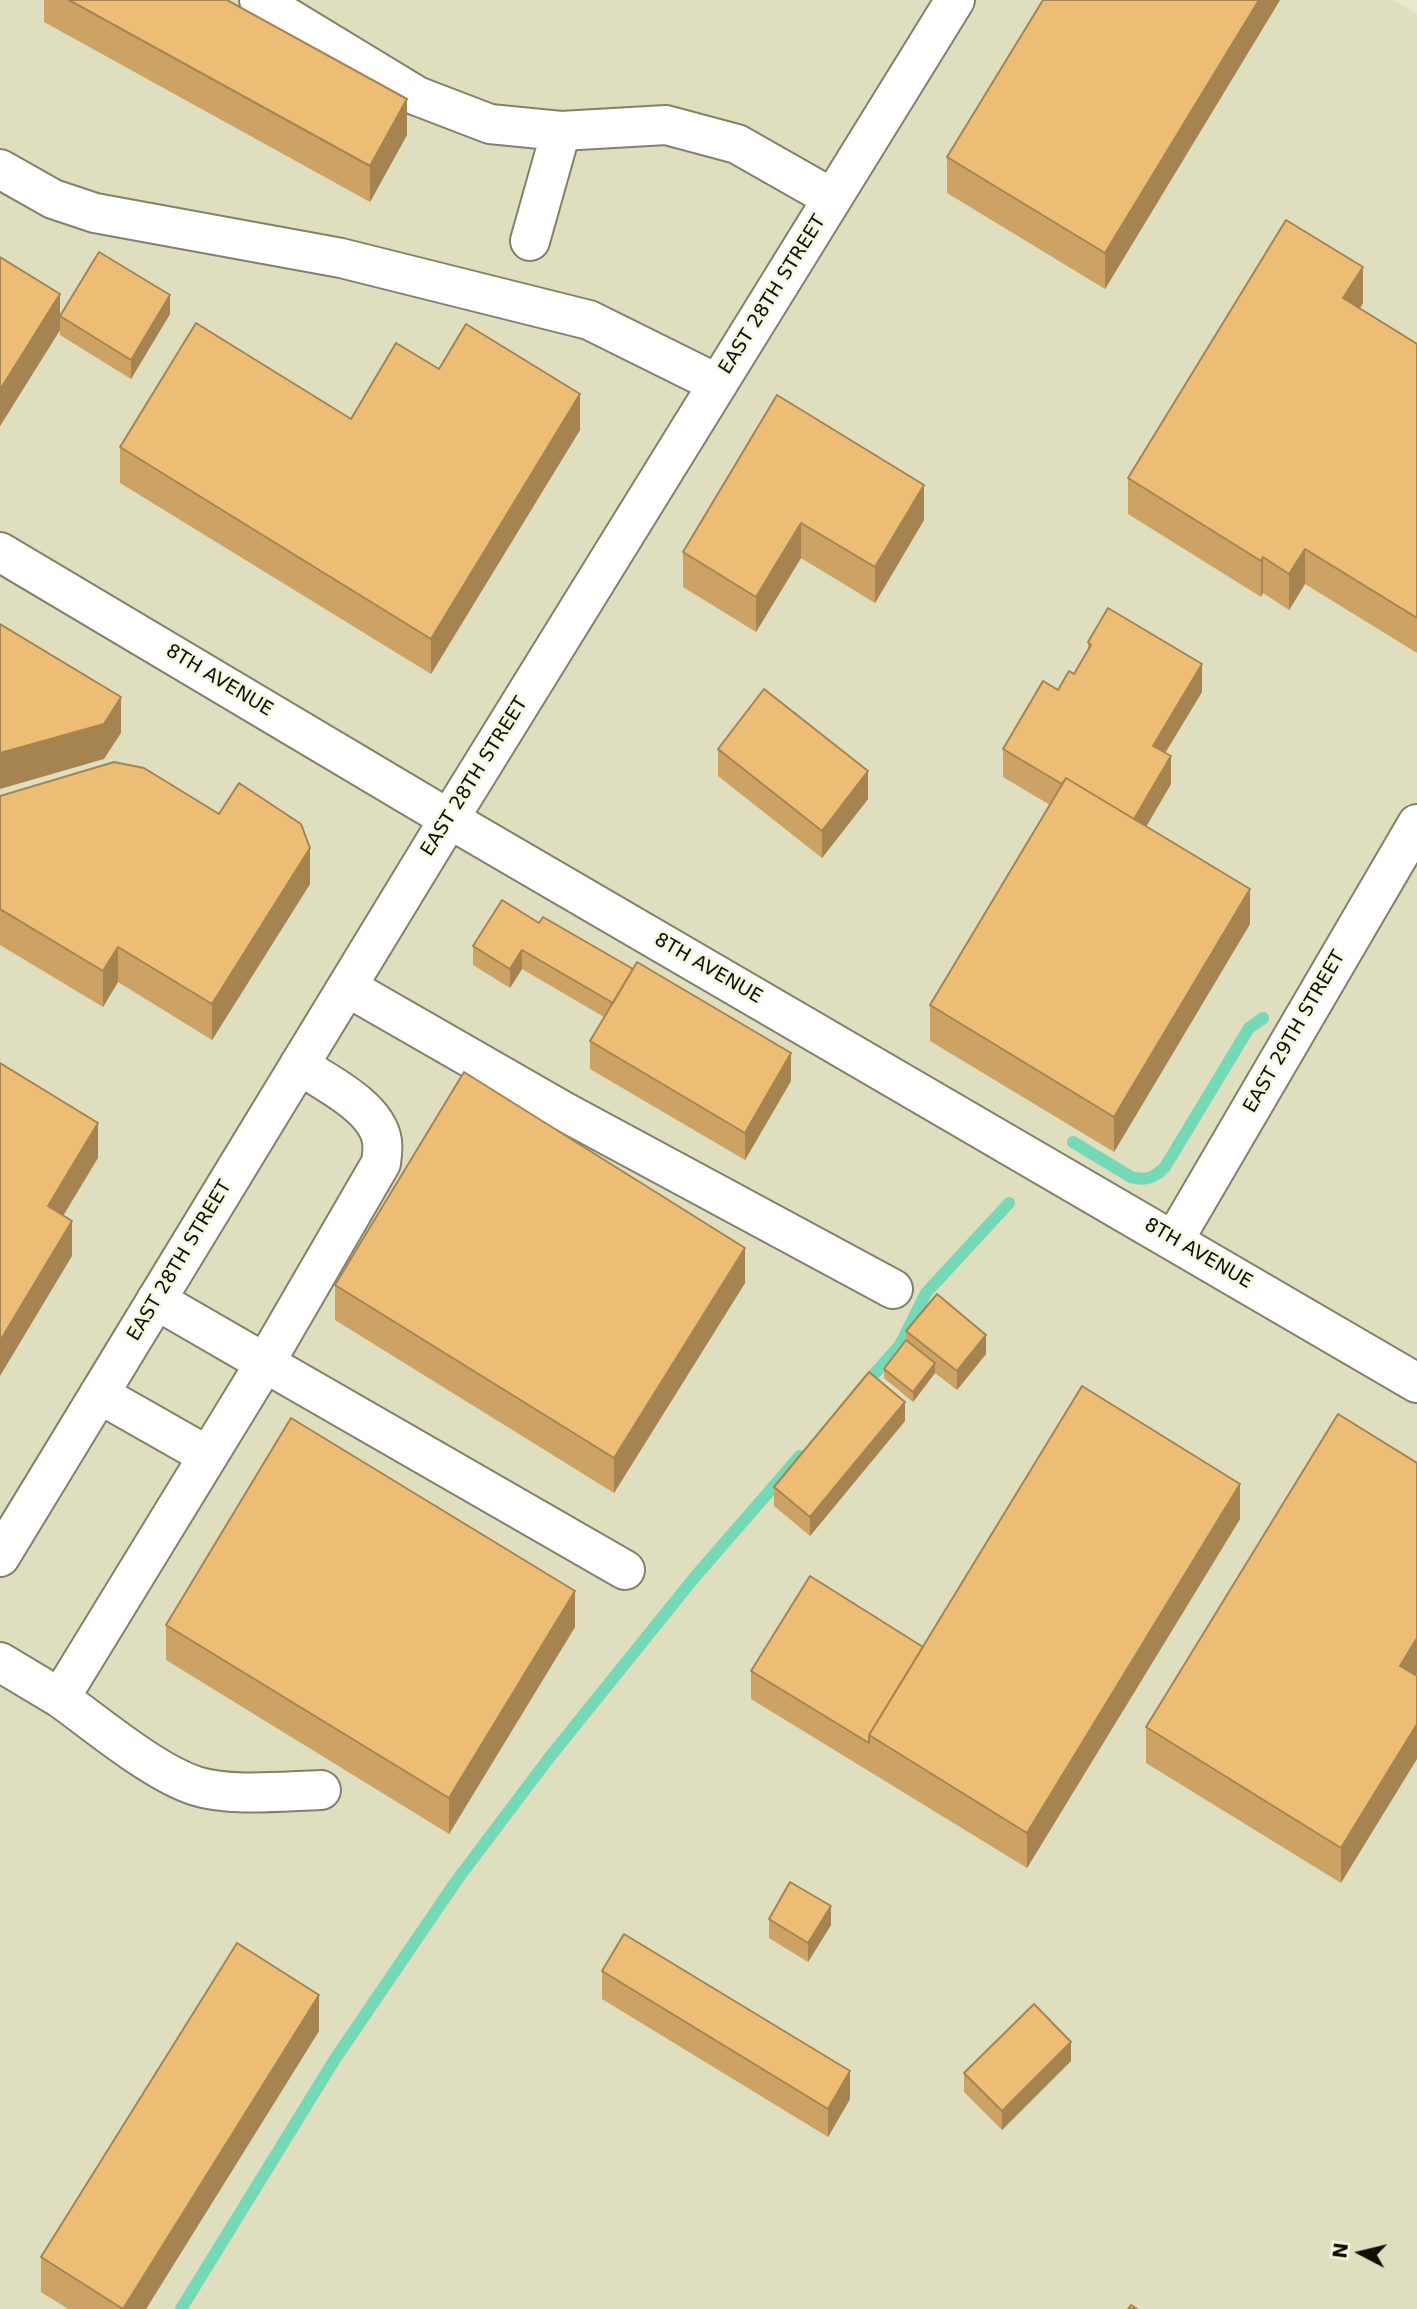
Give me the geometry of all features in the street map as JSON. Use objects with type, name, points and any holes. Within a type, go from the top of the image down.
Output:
[{"type":"street","points":[[259,0],[417,96],[490,124],[561,131],[666,124],[737,144],[832,198]]},
{"type":"street","name":"EAST 28TH STREET","points":[[0,1557],[449,819],[955,0]]},
{"type":"street","points":[[530,241],[561,131]]},
{"type":"street","points":[[0,169],[53,199],[95,213],[341,258],[589,320],[718,384]]},
{"type":"street","name":"8TH AVENUE","points":[[0,552],[449,819],[1417,1383]]},
{"type":"street","name":"EAST 29TH STREET","points":[[1174,1240],[1417,824]]},
{"type":"street","points":[[347,987],[563,1111],[892,1289]]},
{"type":"street","points":[[60,1698],[265,1363],[382,1163],[382,1140],[373,1119],[355,1101],[299,1065]]},
{"type":"street","points":[[156,1300],[625,1570]]},
{"type":"street","points":[[99,1394],[208,1456]]},
{"type":"street","points":[[0,1662],[60,1698],[160,1769],[197,1786],[248,1793],[321,1790]]},
{"type":"shaded area","points":[[0,0],[1394,0],[1417,14],[1417,2309],[0,2309]]},
{"type":"building","points":[[69,0],[227,0],[407,99],[370,166]]},
{"type":"building","points":[[1043,0],[1259,0],[1105,253],[947,157]]},
{"type":"building","points":[[1286,220],[1363,267],[1343,298],[1417,344],[1417,618],[1305,549],[1289,574],[1263,557],[1261,561],[1128,478]]},
{"type":"building","points":[[99,252],[170,295],[131,360],[60,316]]},
{"type":"building","points":[[0,257],[60,294],[0,390]]},
{"type":"building","points":[[196,323],[351,419],[396,343],[439,369],[466,324],[580,394],[431,639],[120,447]]},
{"type":"building","points":[[777,395],[924,485],[875,567],[801,523],[756,597],[683,552]]},
{"type":"building","points":[[1108,608],[1202,664],[1153,746],[1171,756],[1134,819],[1066,778],[1062,784],[1003,749],[1043,681],[1058,690],[1069,671],[1074,674],[1091,645],[1088,642]]},
{"type":"building","points":[[0,624],[121,697],[104,724],[0,753]]},
{"type":"building","points":[[764,689],[868,771],[822,831],[718,749]]},
{"type":"building","points":[[114,762],[144,768],[219,814],[239,783],[301,824],[310,848],[212,1004],[118,947],[103,971],[0,909],[0,796]]},
{"type":"building","points":[[1066,778],[1250,889],[1114,1117],[930,1005]]},
{"type":"building","points":[[502,900],[539,923],[543,917],[633,969],[613,1003],[522,950],[510,969],[473,946]]},
{"type":"building","points":[[637,962],[791,1053],[745,1133],[590,1041]]},
{"type":"building","points":[[0,1063],[98,1123],[48,1206],[72,1221],[0,1341]]},
{"type":"building","points":[[464,1072],[745,1248],[614,1458],[335,1285]]},
{"type":"building","points":[[937,1294],[986,1335],[957,1371],[906,1331]]},
{"type":"building","points":[[906,1340],[935,1363],[913,1392],[884,1369]]},
{"type":"building","points":[[869,1372],[905,1402],[810,1517],[774,1487]]},
{"type":"building","points":[[1082,1386],[1240,1484],[1027,1833],[869,1735]]},
{"type":"building","points":[[1338,1414],[1417,1463],[1417,1638],[1400,1666],[1417,1676],[1417,1724],[1341,1848],[1146,1727]]},
{"type":"building","points":[[291,1418],[575,1591],[449,1798],[166,1625]]},
{"type":"building","points":[[810,1576],[923,1647],[869,1735],[869,1743],[751,1671]]},
{"type":"building","points":[[790,1882],[831,1906],[808,1943],[769,1919]]},
{"type":"building","points":[[624,1934],[850,2071],[828,2109],[602,1971]]},
{"type":"building","points":[[237,1943],[319,1995],[123,2309],[41,2257]]},
{"type":"building","points":[[1034,2004],[1071,2042],[1002,2111],[964,2073]]},
{"type":"waterway","points":[[1073,1142],[1131,1177],[1141,1179],[1157,1174],[1165,1167],[1249,1028],[1263,1018]]},
{"type":"waterway","points":[[862,1388],[900,1345],[926,1293],[1009,1203]]},
{"type":"waterway","points":[[181,2309],[335,2059],[457,1880],[549,1758],[694,1578],[800,1456]]}]
